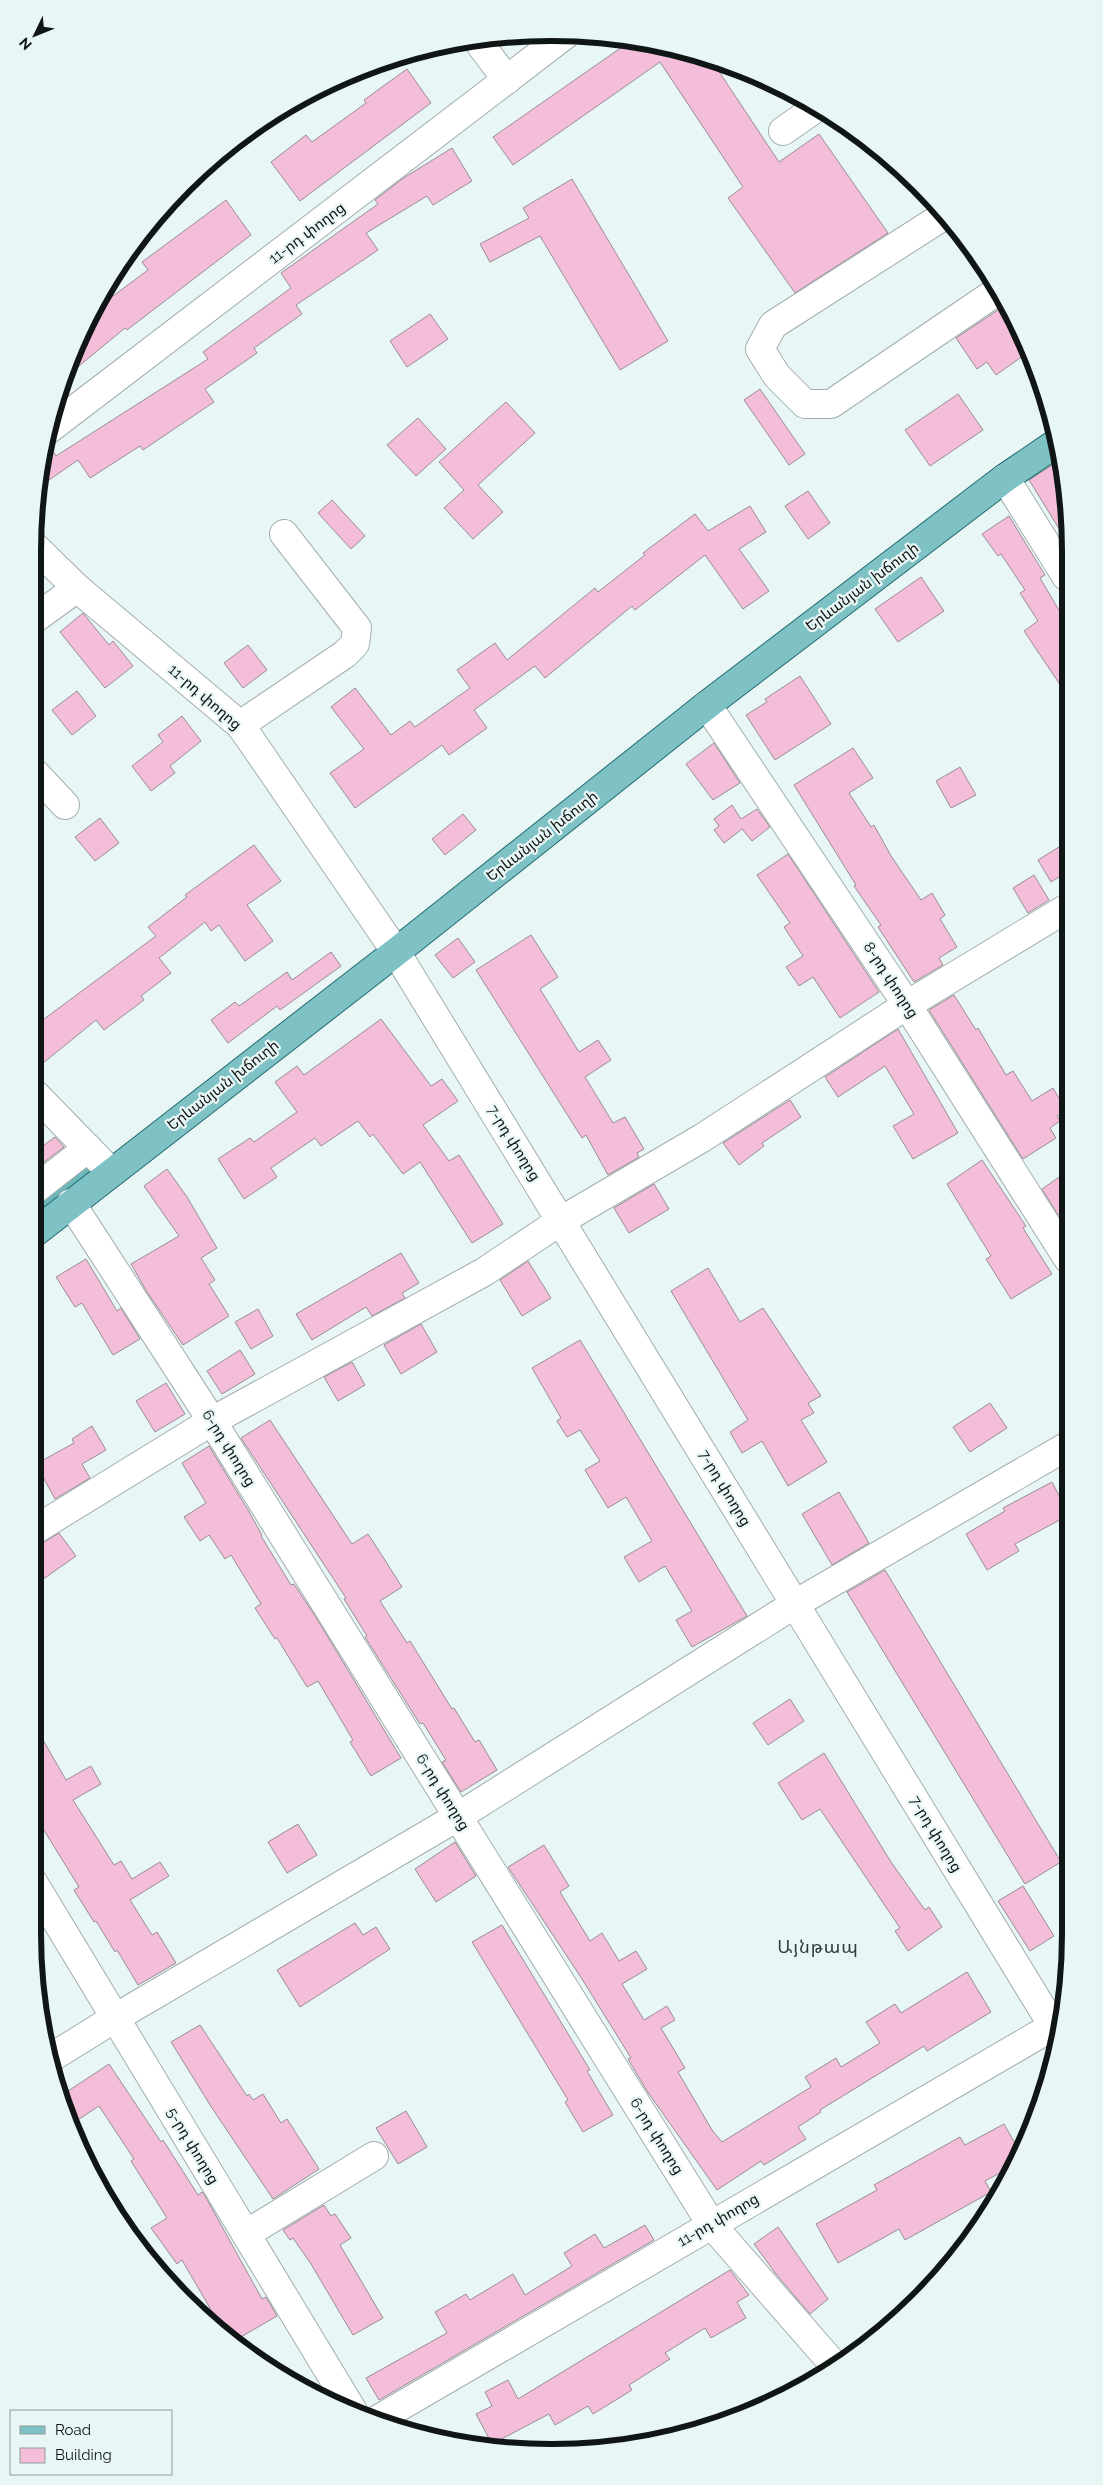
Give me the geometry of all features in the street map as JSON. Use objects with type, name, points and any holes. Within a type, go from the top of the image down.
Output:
[{"type":"main road","name":"Երևանյան խճուղի","points":[[41,1227],[396,952],[707,704],[1005,478],[1051,447]]},
{"type":"street","name":"11-րդ փողոց","points":[[58,422],[557,41]]},
{"type":"street","points":[[482,46],[507,80]]},
{"type":"street","points":[[783,131],[810,112]]},
{"type":"street","points":[[938,219],[773,326],[760,349],[777,376],[805,404],[831,404],[992,295]]},
{"type":"street","points":[[1005,478],[1062,570]]},
{"type":"street","points":[[240,725],[345,654],[355,644],[357,628],[284,534]]},
{"type":"street","name":"11-րդ փողոց","points":[[41,553],[77,588],[240,725],[396,952]]},
{"type":"street","points":[[41,614],[77,588]]},
{"type":"street","name":"8-րդ փողոց","points":[[707,704],[907,1005],[1062,1250]]},
{"type":"street","points":[[41,780],[66,805]]},
{"type":"street","points":[[41,1526],[212,1421],[484,1272],[562,1220],[702,1138],[907,1005],[1062,911]]},
{"type":"street","name":"7-րդ փողոց","points":[[396,952],[562,1220],[795,1604],[1054,2017]]},
{"type":"street","points":[[41,1101],[111,1172]]},
{"type":"street","points":[[41,1184],[88,1148]]},
{"type":"street","name":"6-րդ փողոց","points":[[71,1203],[212,1421],[711,2224],[830,2361]]},
{"type":"street","points":[[56,2055],[458,1816],[795,1604],[1062,1449]]},
{"type":"street","name":"5-րդ փողոց","points":[[41,1897],[347,2401]]},
{"type":"street","name":"11-րդ փողոց","points":[[384,2416],[1053,2026]]},
{"type":"street","points":[[246,2234],[374,2156]]},
{"type":"building","points":[[622,47],[684,59],[717,68],[779,162],[819,134],[888,233],[795,293],[728,198],[743,187],[660,62],[513,165],[493,137]]},
{"type":"building","points":[[407,69],[431,103],[300,201],[271,162],[306,135],[312,142],[366,103],[364,100]]},
{"type":"building","points":[[452,148],[472,181],[433,205],[427,196],[366,233],[378,250],[296,305],[302,314],[254,348],[257,353],[205,389],[214,402],[143,450],[140,446],[90,478],[78,460],[46,482],[52,449],[56,456],[208,359],[203,352],[291,288],[281,273],[378,204],[375,200],[402,179]]},
{"type":"building","points":[[572,179],[668,341],[620,370],[540,236],[490,262],[480,244],[529,218],[523,208]]},
{"type":"building","points":[[226,200],[251,235],[127,330],[125,328],[75,369],[108,300],[148,270],[142,262]]},
{"type":"building","points":[[1000,309],[1023,356],[996,375],[987,362],[977,369],[956,338]]},
{"type":"building","points":[[430,314],[448,339],[407,367],[390,341]]},
{"type":"building","points":[[760,389],[805,454],[789,465],[744,400]]},
{"type":"building","points":[[958,394],[983,430],[930,466],[905,430]]},
{"type":"building","points":[[506,402],[535,433],[478,485],[503,512],[473,539],[444,508],[464,490],[439,462]]},
{"type":"building","points":[[418,418],[446,449],[416,476],[387,445]]},
{"type":"building","points":[[1054,464],[1061,533],[1029,480]]},
{"type":"building","points":[[808,491],[830,523],[808,539],[785,506]]},
{"type":"building","points":[[332,500],[365,536],[351,549],[318,513]]},
{"type":"building","points":[[750,506],[766,532],[739,549],[769,591],[743,609],[705,555],[635,610],[632,606],[545,678],[535,666],[474,710],[487,728],[449,755],[442,745],[355,808],[330,773],[364,749],[331,707],[355,688],[391,735],[410,721],[415,727],[470,688],[457,670],[495,643],[507,660],[595,588],[598,592],[645,555],[643,553],[695,514],[708,531]]},
{"type":"building","points":[[1009,516],[1045,575],[1040,578],[1062,615],[1062,688],[1024,631],[1038,621],[1020,593],[1025,590],[1001,554],[998,556],[982,534]]},
{"type":"building","points":[[921,577],[944,611],[898,642],[875,609]]},
{"type":"building","points":[[83,613],[109,645],[113,641],[133,666],[105,688],[60,632]]},
{"type":"building","points":[[248,645],[267,670],[243,688],[224,663]]},
{"type":"building","points":[[800,676],[831,724],[775,760],[746,715],[767,702],[765,699]]},
{"type":"building","points":[[77,691],[96,716],[72,735],[52,710]]},
{"type":"building","points":[[182,716],[201,741],[170,766],[175,773],[151,791],[132,766],[163,742],[158,735]]},
{"type":"building","points":[[714,743],[740,783],[713,800],[686,764]]},
{"type":"building","points":[[853,748],[873,778],[849,793],[871,827],[874,825],[891,856],[921,900],[932,893],[945,915],[940,919],[957,947],[939,958],[943,965],[914,982],[878,927],[881,925],[854,886],[856,885],[794,785]]},
{"type":"building","points":[[960,767],[976,795],[951,808],[936,781]]},
{"type":"building","points":[[732,805],[741,819],[757,809],[770,827],[752,841],[742,829],[724,843],[714,830],[719,826],[714,819]]},
{"type":"building","points":[[463,814],[476,830],[445,855],[432,839]]},
{"type":"building","points":[[100,818],[119,843],[95,861],[75,837]]},
{"type":"building","points":[[254,845],[281,881],[247,905],[273,941],[245,961],[219,925],[211,931],[205,922],[159,958],[171,973],[141,996],[144,1000],[104,1030],[96,1020],[42,1064],[41,1021],[156,936],[148,927],[187,897],[185,895]]},
{"type":"building","points":[[1062,845],[1062,875],[1051,882],[1038,860]]},
{"type":"building","points":[[788,854],[879,992],[840,1018],[813,977],[799,986],[786,967],[803,956],[784,927],[790,923],[757,875]]},
{"type":"building","points":[[1034,875],[1049,900],[1028,913],[1013,888]]},
{"type":"building","points":[[531,935],[558,977],[540,989],[579,1052],[598,1040],[611,1060],[585,1077],[613,1123],[625,1117],[644,1149],[637,1153],[639,1157],[608,1175],[586,1135],[582,1138],[476,970]]},
{"type":"building","points":[[458,938],[475,962],[453,978],[435,955]]},
{"type":"building","points":[[331,952],[341,966],[280,1010],[277,1006],[228,1043],[211,1020],[235,1002],[239,1006],[287,972],[292,980]]},
{"type":"building","points":[[954,995],[976,1030],[978,1028],[1006,1075],[1013,1071],[1032,1101],[1053,1088],[1062,1103],[1062,1113],[1057,1116],[1060,1121],[1050,1128],[1056,1138],[1023,1159],[929,1010]]},
{"type":"building","points":[[381,1019],[431,1086],[442,1079],[458,1101],[423,1125],[449,1161],[459,1155],[503,1224],[472,1243],[420,1162],[403,1174],[373,1134],[370,1137],[358,1121],[321,1146],[315,1138],[271,1168],[277,1177],[244,1199],[218,1159],[250,1138],[254,1142],[297,1112],[275,1082],[297,1066],[304,1075]]},
{"type":"building","points":[[898,1029],[958,1133],[913,1159],[893,1126],[914,1114],[885,1066],[838,1097],[825,1077]]},
{"type":"building","points":[[790,1100],[801,1117],[762,1143],[764,1146],[739,1165],[723,1143]]},
{"type":"building","points":[[55,1137],[64,1147],[43,1163],[41,1160],[41,1148]]},
{"type":"building","points":[[982,1160],[1026,1226],[1023,1228],[1052,1274],[1011,1299],[986,1259],[991,1256],[947,1184]]},
{"type":"building","points":[[167,1169],[187,1197],[217,1248],[201,1258],[215,1280],[209,1284],[229,1316],[183,1345],[147,1292],[131,1264],[179,1236],[144,1186]]},
{"type":"building","points":[[1062,1175],[1062,1212],[1058,1215],[1042,1189]]},
{"type":"building","points":[[654,1184],[669,1209],[629,1233],[614,1208]]},
{"type":"building","points":[[401,1253],[419,1283],[402,1293],[405,1298],[372,1316],[366,1307],[312,1340],[296,1314]]},
{"type":"building","points":[[86,1259],[117,1311],[121,1308],[140,1339],[113,1355],[82,1303],[75,1307],[56,1277]]},
{"type":"building","points":[[528,1261],[551,1298],[522,1316],[500,1280]]},
{"type":"building","points":[[708,1268],[740,1322],[763,1308],[821,1396],[808,1403],[814,1413],[801,1420],[827,1462],[788,1486],[762,1441],[742,1453],[730,1432],[748,1420],[671,1291]]},
{"type":"building","points":[[258,1309],[273,1336],[251,1349],[235,1322]]},
{"type":"building","points":[[421,1324],[437,1352],[401,1374],[384,1345]]},
{"type":"building","points":[[580,1340],[747,1616],[692,1647],[676,1620],[692,1611],[665,1566],[639,1582],[624,1557],[652,1541],[626,1497],[608,1508],[585,1470],[600,1461],[580,1430],[567,1437],[557,1421],[561,1418],[532,1368]]},
{"type":"building","points":[[240,1350],[255,1374],[222,1394],[207,1371]]},
{"type":"building","points":[[352,1362],[365,1385],[338,1401],[324,1377]]},
{"type":"building","points":[[166,1383],[185,1414],[155,1432],[136,1401]]},
{"type":"building","points":[[990,1403],[1007,1428],[970,1452],[953,1427]]},
{"type":"building","points":[[270,1420],[352,1544],[368,1534],[381,1554],[402,1587],[380,1601],[407,1643],[410,1641],[475,1742],[479,1740],[497,1770],[461,1792],[442,1762],[446,1760],[423,1723],[420,1724],[365,1637],[367,1636],[344,1599],[346,1598],[241,1438]]},
{"type":"building","points":[[92,1426],[106,1450],[82,1464],[90,1478],[55,1499],[41,1473],[41,1461],[74,1443],[72,1439]]},
{"type":"building","points":[[209,1446],[291,1585],[294,1584],[317,1619],[401,1758],[371,1776],[350,1742],[353,1740],[318,1681],[307,1687],[277,1638],[275,1639],[255,1608],[261,1604],[231,1555],[225,1559],[209,1535],[200,1541],[184,1517],[206,1503],[182,1463]]},
{"type":"building","points":[[1052,1482],[1062,1501],[1062,1519],[1015,1544],[1019,1551],[987,1570],[966,1534],[1005,1511],[1003,1508]]},
{"type":"building","points":[[839,1492],[869,1543],[832,1565],[802,1514]]},
{"type":"building","points":[[59,1533],[76,1556],[41,1581],[41,1544]]},
{"type":"building","points":[[885,1570],[1061,1862],[1025,1884],[847,1592]]},
{"type":"building","points":[[790,1699],[804,1721],[768,1745],[753,1723]]},
{"type":"building","points":[[41,1737],[66,1780],[91,1766],[101,1784],[73,1800],[114,1865],[121,1861],[132,1879],[160,1862],[169,1876],[130,1900],[152,1935],[157,1932],[176,1963],[138,1985],[117,1950],[115,1952],[74,1890],[79,1887],[41,1826]]},
{"type":"building","points":[[824,1753],[891,1862],[925,1910],[929,1907],[942,1927],[908,1951],[895,1931],[900,1928],[820,1809],[802,1820],[778,1783]]},
{"type":"building","points":[[298,1824],[317,1855],[287,1873],[268,1842]]},
{"type":"building","points":[[455,1842],[476,1876],[436,1902],[415,1869]]},
{"type":"building","points":[[544,1845],[569,1886],[560,1892],[590,1941],[602,1933],[619,1961],[636,1951],[647,1969],[622,1984],[644,2020],[667,2006],[675,2020],[661,2028],[685,2068],[678,2072],[712,2130],[722,2142],[811,2087],[805,2077],[836,2058],[841,2067],[880,2043],[866,2022],[895,2004],[901,2013],[967,1972],[991,2012],[927,2051],[924,2046],[820,2110],[821,2112],[798,2127],[806,2139],[764,2165],[761,2161],[717,2190],[647,2091],[628,2059],[631,2058],[582,1979],[508,1867]]},
{"type":"building","points":[[1023,1886],[1054,1936],[1030,1951],[998,1901]]},
{"type":"building","points":[[355,1923],[363,1935],[376,1927],[390,1949],[300,2007],[277,1970]]},
{"type":"building","points":[[502,1925],[590,2070],[587,2071],[613,2115],[583,2132],[565,2102],[568,2100],[472,1942]]},
{"type":"building","points":[[200,2025],[247,2096],[249,2094],[253,2100],[263,2094],[281,2123],[287,2119],[319,2169],[273,2199],[212,2108],[171,2042]]},
{"type":"building","points":[[109,2064],[161,2142],[163,2140],[198,2195],[202,2192],[204,2194],[262,2299],[266,2297],[277,2316],[240,2337],[225,2325],[222,2320],[220,2321],[215,2317],[182,2260],[177,2264],[151,2228],[167,2218],[131,2161],[134,2159],[99,2106],[77,2121],[66,2092]]},
{"type":"building","points":[[406,2111],[427,2147],[398,2164],[376,2128]]},
{"type":"building","points":[[1004,2124],[1016,2145],[1002,2172],[985,2181],[991,2192],[905,2240],[899,2229],[838,2263],[816,2224],[877,2190],[874,2185],[960,2137],[965,2145]]},
{"type":"building","points":[[324,2205],[331,2216],[335,2214],[351,2238],[340,2245],[383,2318],[353,2335],[311,2264],[293,2238],[290,2240],[283,2230]]},
{"type":"building","points":[[645,2225],[654,2240],[379,2400],[366,2378],[447,2333],[435,2312],[466,2294],[470,2300],[513,2274],[525,2295],[572,2266],[564,2253],[595,2234],[604,2248]]},
{"type":"building","points":[[778,2227],[828,2299],[810,2314],[776,2274],[754,2244]]},
{"type":"building","points":[[730,2270],[749,2295],[737,2302],[746,2318],[711,2338],[705,2328],[665,2353],[670,2359],[629,2385],[632,2390],[593,2414],[588,2406],[555,2425],[549,2414],[498,2441],[490,2440],[476,2414],[492,2406],[485,2392],[508,2380],[518,2399]]},
{"type":"waterway","points":[[41,1204],[89,1165]]},
{"type":"district","name":"Այնթապ","points":[[818,1947]]}]
